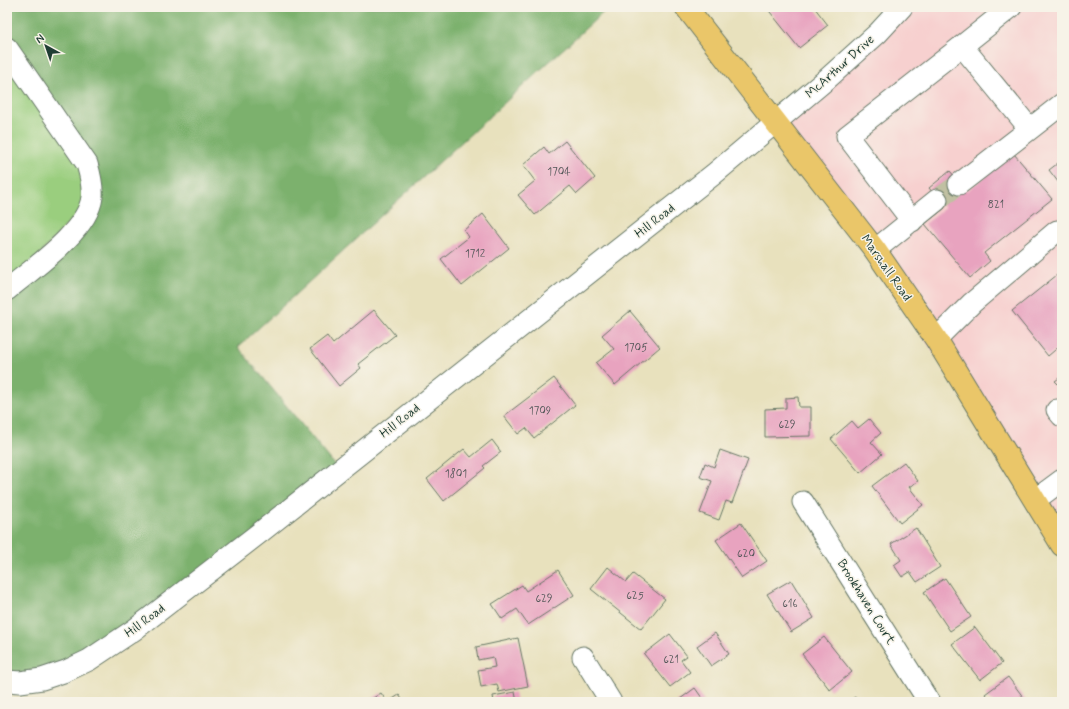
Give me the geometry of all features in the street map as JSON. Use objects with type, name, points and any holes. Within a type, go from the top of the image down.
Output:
[{"type":"main road","name":"Marshall Road","points":[[686,7],[875,250],[936,339],[1062,545]]},
{"type":"street","name":"McArthur Drive","points":[[776,124],[878,33],[902,7]]},
{"type":"street","points":[[912,220],[847,136],[1011,7]]},
{"type":"street","points":[[962,46],[1030,129]]},
{"type":"street","points":[[7,48],[87,164],[91,178],[92,197],[84,219],[60,247],[7,290]]},
{"type":"street","points":[[959,184],[1062,104]]},
{"type":"street","name":"Hill Road","points":[[7,681],[20,682],[42,679],[66,671],[90,660],[134,630],[262,531],[776,124]]},
{"type":"street","points":[[875,250],[937,200]]},
{"type":"street","points":[[936,339],[972,303],[1057,231],[1062,232]]},
{"type":"street","points":[[1035,500],[1062,480]]},
{"type":"street","name":"Brookhaven Court","points":[[803,502],[929,702]]},
{"type":"street","points":[[583,657],[611,702]]},
{"type":"shaded area","points":[[902,7],[1062,7],[1062,545],[1035,500],[776,124]]},
{"type":"green space","points":[[7,7],[609,7],[238,347],[339,470],[89,660],[7,681],[7,290],[84,219],[91,178],[7,48]]},
{"type":"green space","points":[[7,48],[87,164],[92,197],[7,290]]},
{"type":"building","points":[[766,7],[814,7],[828,25],[799,48]]},
{"type":"building","points":[[565,141],[595,178],[577,194],[570,186],[535,215],[518,195],[535,181],[523,165],[544,147],[549,154]]},
{"type":"building","points":[[1014,154],[1052,199],[984,253],[990,261],[970,278],[925,224],[945,208],[929,188],[950,171],[967,191]]},
{"type":"building","points":[[1062,160],[1062,187],[1049,170]]},
{"type":"building","points":[[483,214],[509,248],[462,286],[441,259],[469,237],[464,230]]},
{"type":"building","points":[[1062,271],[1062,344],[1048,356],[1012,311]]},
{"type":"building","points":[[374,310],[395,335],[358,364],[361,368],[339,386],[310,349],[327,336],[333,344]]},
{"type":"building","points":[[630,311],[660,347],[615,385],[596,363],[614,349],[602,335]]},
{"type":"building","points":[[1062,376],[1062,388],[1055,381]]},
{"type":"building","points":[[554,378],[575,405],[534,438],[526,428],[518,434],[504,416]]},
{"type":"building","points":[[798,397],[799,407],[811,407],[811,436],[765,437],[765,409],[786,408],[786,398]]},
{"type":"building","points":[[869,419],[881,433],[871,442],[882,454],[860,473],[831,439],[852,421],[858,428]]},
{"type":"building","points":[[492,440],[501,452],[483,466],[485,468],[444,501],[427,479],[464,449],[471,457]]},
{"type":"building","points":[[720,450],[748,460],[732,503],[726,501],[719,520],[700,513],[712,481],[700,477],[705,463],[714,467]]},
{"type":"building","points":[[904,462],[918,481],[909,487],[923,505],[900,523],[872,486]]},
{"type":"building","points":[[741,523],[767,561],[742,578],[716,540]]},
{"type":"building","points":[[916,528],[940,567],[917,582],[910,572],[902,577],[894,565],[901,560],[891,544]]},
{"type":"building","points":[[608,567],[626,582],[633,574],[665,599],[641,629],[591,589]]},
{"type":"building","points":[[558,570],[574,595],[528,625],[517,609],[502,619],[492,604],[522,585],[526,591]]},
{"type":"building","points":[[945,578],[971,617],[950,631],[924,592]]},
{"type":"building","points":[[791,580],[814,618],[791,632],[767,594]]},
{"type":"building","points":[[975,627],[1002,663],[980,680],[952,644]]},
{"type":"building","points":[[715,633],[729,654],[711,666],[697,646]]},
{"type":"building","points":[[670,634],[687,656],[681,660],[690,672],[670,687],[644,654]]},
{"type":"building","points":[[824,637],[852,672],[830,690],[802,654]]},
{"type":"building","points":[[518,638],[528,686],[499,692],[497,684],[481,687],[478,670],[495,667],[493,657],[478,660],[476,647]]},
{"type":"building","points":[[1008,677],[1027,702],[991,702],[985,694]]},
{"type":"building","points":[[695,688],[705,702],[676,702]]},
{"type":"building","points":[[515,692],[517,702],[494,702],[493,696]]},
{"type":"building","points":[[381,693],[387,702],[367,702]]},
{"type":"building","points":[[399,695],[404,702],[388,702]]},
{"type":"building","points":[[855,697],[858,702],[847,702]]},
{"type":"tunnel","points":[[937,200],[959,184]]}]
